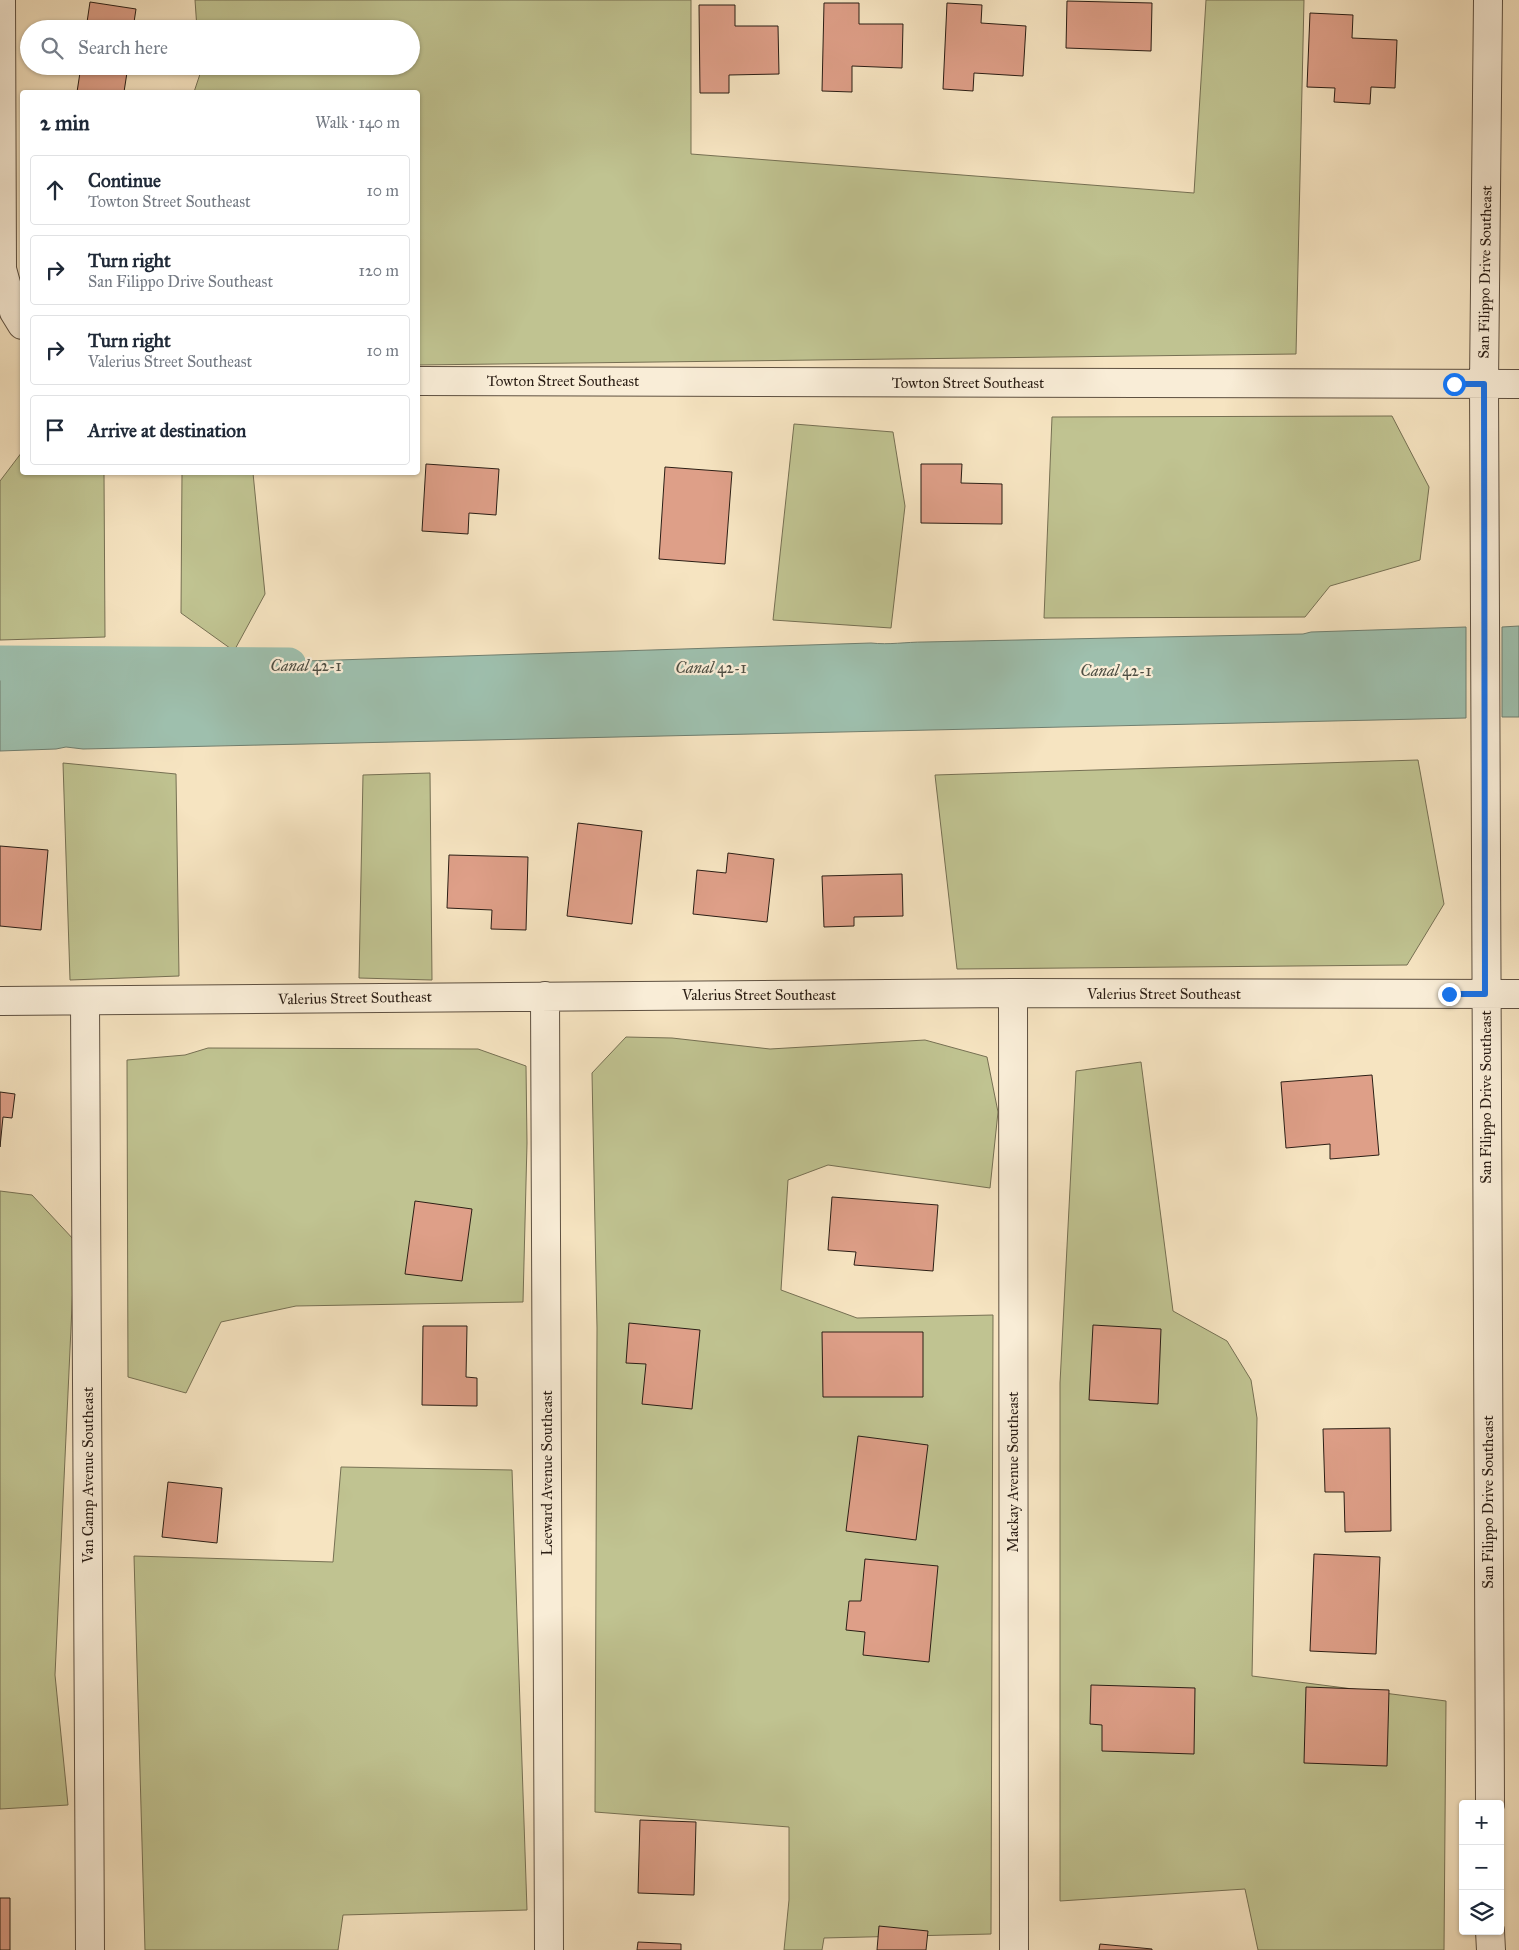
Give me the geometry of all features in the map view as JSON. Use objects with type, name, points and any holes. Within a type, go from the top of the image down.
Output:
[{"type":"street","points":[[1,0],[2,269],[14,312],[20,322]]},
{"type":"street","name":"San Filippo Drive Southeast","points":[[1488,0],[1484,384],[1485,994],[1490,1800]]},
{"type":"street","name":"Towton Street Southeast","points":[[420,381],[1519,384]]},
{"type":"street","name":"Valerius Street Southeast","points":[[0,1001],[1013,993],[1519,994]]},
{"type":"street","name":"Mackay Avenue Southeast","points":[[1013,993],[1014,1950]]},
{"type":"street","name":"Leeward Avenue Southeast","points":[[545,996],[549,1950]]},
{"type":"street","name":"Van Camp Avenue Southeast","points":[[85,1000],[90,1950]]},
{"type":"street","points":[[1490,1935],[1490,1950]]},
{"type":"green space","points":[[195,0],[691,0],[691,154],[1194,193],[1206,0],[1304,0],[1296,354],[420,365],[420,90],[195,90],[200,75],[420,75],[420,20],[196,20]]},
{"type":"green space","points":[[1392,416],[1429,487],[1420,560],[1330,586],[1305,617],[1044,618],[1052,417]]},
{"type":"green space","points":[[794,424],[893,432],[905,506],[891,628],[773,620]]},
{"type":"green space","points":[[20,455],[20,475],[104,475],[105,637],[0,640],[0,481]]},
{"type":"green space","points":[[182,475],[253,475],[265,594],[234,651],[181,613]]},
{"type":"green space","points":[[1418,760],[1444,904],[1407,965],[957,969],[935,775]]},
{"type":"green space","points":[[63,763],[176,774],[179,976],[70,980]]},
{"type":"green space","points":[[430,773],[432,980],[359,978],[363,775]]},
{"type":"green space","points":[[626,1037],[672,1038],[770,1049],[925,1040],[987,1057],[998,1112],[990,1188],[828,1165],[788,1180],[781,1290],[857,1318],[993,1315],[991,1934],[824,1938],[822,1950],[784,1950],[789,1900],[789,1827],[595,1812],[597,1328],[592,1073]]},
{"type":"green space","points":[[208,1048],[478,1049],[526,1066],[527,1143],[523,1302],[296,1306],[221,1322],[186,1393],[128,1377],[127,1060],[185,1055]]},
{"type":"green space","points":[[1141,1062],[1173,1311],[1227,1341],[1251,1380],[1257,1418],[1252,1676],[1446,1701],[1444,1950],[1258,1950],[1245,1889],[1060,1901],[1060,1383],[1076,1071]]},
{"type":"green space","points":[[0,1191],[32,1195],[75,1241],[55,1675],[68,1805],[0,1809]]},
{"type":"green space","points":[[341,1467],[512,1470],[527,1910],[343,1915],[338,1950],[145,1950],[134,1556],[333,1562]]},
{"type":"water","points":[[1519,626],[1519,717],[1502,717],[1502,627]]},
{"type":"water","points":[[1466,627],[1466,718],[83,749],[66,747],[0,751],[0,668],[223,664],[235,668],[243,663],[871,643],[1303,634],[1311,632]]},
{"type":"building","points":[[1067,1],[1152,3],[1151,51],[1066,48]]},
{"type":"building","points":[[90,2],[136,9],[134,20],[87,20]]},
{"type":"building","points":[[824,3],[859,3],[859,24],[903,24],[902,68],[852,66],[852,92],[822,91]]},
{"type":"building","points":[[947,3],[982,5],[981,23],[1026,26],[1023,76],[974,73],[973,91],[943,89]]},
{"type":"building","points":[[699,5],[735,5],[735,26],[778,26],[779,74],[729,75],[729,93],[700,93]]},
{"type":"building","points":[[1310,13],[1353,15],[1352,38],[1397,40],[1395,88],[1371,87],[1370,104],[1334,102],[1335,88],[1307,87]]},
{"type":"building","points":[[80,75],[127,75],[124,90],[77,90]]},
{"type":"building","points":[[426,464],[499,469],[496,515],[469,513],[468,534],[422,531]]},
{"type":"building","points":[[921,464],[962,464],[961,483],[1002,484],[1002,524],[921,523]]},
{"type":"building","points":[[665,467],[732,472],[725,564],[659,559]]},
{"type":"building","points":[[578,823],[642,831],[632,924],[567,916]]},
{"type":"building","points":[[0,846],[48,850],[41,930],[0,926]]},
{"type":"building","points":[[728,853],[774,859],[767,922],[693,914],[697,870],[726,873]]},
{"type":"building","points":[[449,855],[528,857],[526,930],[491,929],[492,910],[447,908]]},
{"type":"building","points":[[902,874],[903,916],[854,917],[854,926],[824,927],[822,876]]},
{"type":"building","points":[[1372,1075],[1379,1155],[1330,1159],[1330,1144],[1286,1148],[1281,1082]]},
{"type":"building","points":[[0,1092],[15,1094],[12,1118],[3,1117],[0,1147]]},
{"type":"building","points":[[832,1197],[938,1205],[933,1271],[854,1265],[856,1252],[828,1250]]},
{"type":"building","points":[[415,1201],[472,1209],[462,1281],[405,1274]]},
{"type":"building","points":[[629,1323],[700,1330],[692,1409],[642,1404],[646,1364],[626,1363]]},
{"type":"building","points":[[1093,1325],[1161,1329],[1158,1404],[1089,1400]]},
{"type":"building","points":[[423,1326],[467,1326],[466,1377],[477,1378],[477,1406],[422,1405]]},
{"type":"building","points":[[822,1332],[923,1332],[923,1397],[823,1397]]},
{"type":"building","points":[[1390,1428],[1391,1531],[1345,1532],[1344,1492],[1325,1492],[1323,1429]]},
{"type":"building","points":[[858,1436],[928,1445],[916,1540],[846,1531]]},
{"type":"building","points":[[168,1482],[222,1488],[217,1543],[162,1537]]},
{"type":"building","points":[[1314,1554],[1380,1557],[1376,1654],[1310,1651]]},
{"type":"building","points":[[865,1559],[938,1566],[929,1662],[863,1655],[865,1632],[846,1630],[849,1601],[861,1601]]},
{"type":"building","points":[[1091,1685],[1195,1688],[1194,1754],[1102,1751],[1102,1725],[1090,1724]]},
{"type":"building","points":[[1306,1687],[1389,1690],[1387,1766],[1304,1763]]},
{"type":"building","points":[[640,1820],[696,1822],[694,1895],[638,1893]]},
{"type":"building","points":[[0,1898],[10,1898],[10,1950],[0,1950]]},
{"type":"building","points":[[879,1926],[928,1931],[926,1950],[877,1950]]},
{"type":"building","points":[[638,1942],[681,1944],[681,1950],[637,1950]]},
{"type":"building","points":[[1100,1944],[1152,1949],[1152,1950],[1099,1950]]},
{"type":"waterway","name":"Canal 42-1","points":[[0,663],[289,665]]},
{"type":"route","points":[[1449,994],[1485,994],[1484,384],[1454,384]]}]
